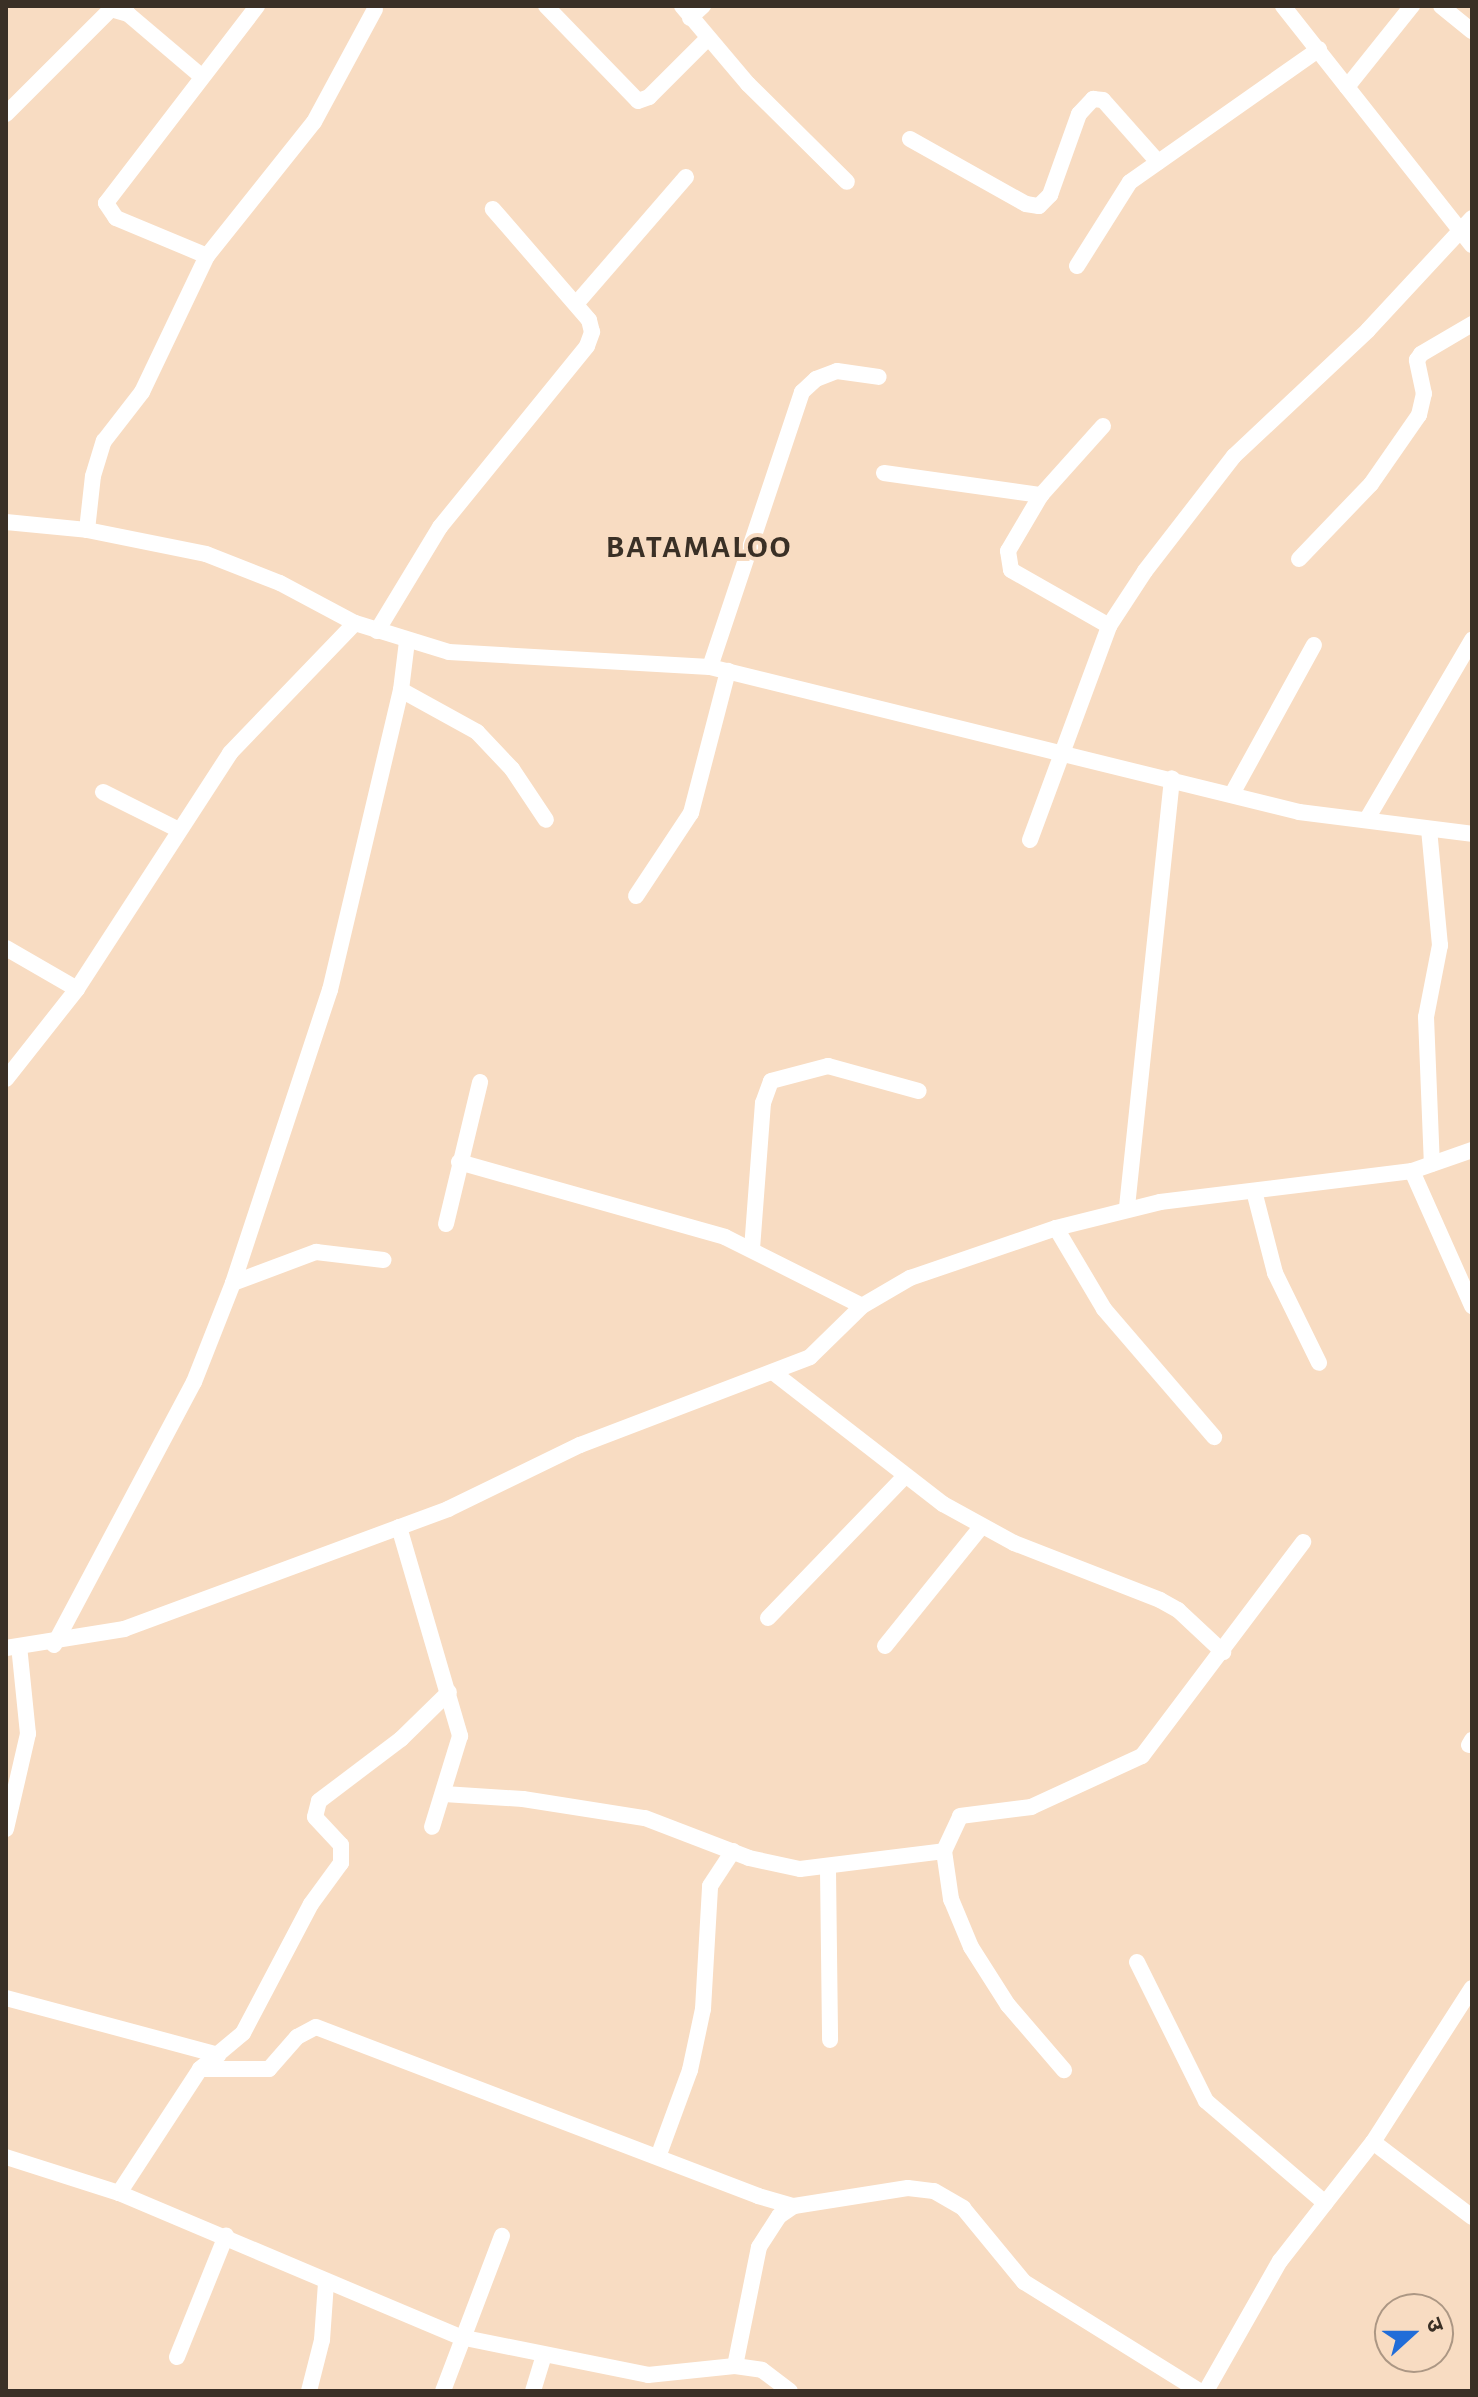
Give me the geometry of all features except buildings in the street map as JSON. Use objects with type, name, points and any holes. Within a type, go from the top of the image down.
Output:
[{"type":"street","points":[[207,256],[116,218],[106,203],[257,6]]},
{"type":"street","points":[[546,6],[638,101],[649,97],[708,38]]},
{"type":"street","points":[[1030,840],[1109,626],[1234,456],[1469,231],[1283,6]]},
{"type":"street","points":[[1347,87],[1412,6]]},
{"type":"street","points":[[1441,6],[1472,31]]},
{"type":"street","points":[[87,530],[93,476],[104,441],[142,392],[207,256],[314,122],[374,7]]},
{"type":"street","points":[[6,114],[111,9],[128,14],[201,76]]},
{"type":"street","points":[[692,10],[708,38],[847,182]]},
{"type":"street","points":[[1077,266],[1120,191],[1319,49]]},
{"type":"street","points":[[910,139],[1026,204],[1039,206],[1050,195],[1079,114],[1093,99],[1103,100],[1158,162]]},
{"type":"street","points":[[576,304],[686,177]]},
{"type":"street","points":[[377,631],[440,527],[587,346],[589,320],[493,209]]},
{"type":"street","points":[[1299,559],[1371,484],[1419,415],[1424,394],[1417,360],[1421,354],[1472,324]]},
{"type":"street","points":[[710,667],[802,392],[816,379],[837,371],[879,377]]},
{"type":"street","points":[[1103,426],[1041,495],[1008,551],[1011,570],[1109,626]]},
{"type":"street","points":[[884,473],[1041,495]]},
{"type":"street","points":[[6,522],[87,530],[206,554],[280,583],[355,623],[449,652],[710,667],[1063,751],[1299,812],[1472,834]]},
{"type":"street","points":[[6,1079],[77,989],[177,829],[254,724],[355,623]]},
{"type":"street","points":[[1367,819],[1472,640]]},
{"type":"street","points":[[54,1645],[188,1393],[233,1283],[264,1176],[330,990],[401,690],[407,641]]},
{"type":"street","points":[[1232,794],[1314,645]]},
{"type":"street","points":[[636,896],[691,813],[728,671]]},
{"type":"street","points":[[401,690],[477,732],[512,769],[546,820]]},
{"type":"street","points":[[1127,1207],[1172,778]]},
{"type":"street","points":[[103,792],[177,829]]},
{"type":"street","points":[[1429,829],[1440,945],[1426,1017],[1432,1164]]},
{"type":"street","points":[[6,948],[77,989]]},
{"type":"street","points":[[752,1249],[763,1103],[771,1081],[828,1066],[919,1091]]},
{"type":"street","points":[[446,1224],[480,1082]]},
{"type":"street","points":[[6,1829],[28,1734],[12,1647],[54,1645],[124,1629],[497,1488],[580,1445],[810,1357],[862,1306],[910,1278],[1056,1228],[1127,1207],[1412,1171],[1472,1150]]},
{"type":"street","points":[[459,1162],[688,1225],[752,1249],[862,1306]]},
{"type":"street","points":[[1412,1171],[1472,1306]]},
{"type":"street","points":[[1254,1191],[1275,1273],[1319,1363]]},
{"type":"street","points":[[1056,1228],[1104,1309],[1214,1437]]},
{"type":"street","points":[[233,1283],[316,1252],[384,1260]]},
{"type":"street","points":[[774,1373],[905,1476],[982,1526],[1169,1605],[1223,1652]]},
{"type":"street","points":[[768,1618],[905,1476]]},
{"type":"street","points":[[885,1646],[982,1526]]},
{"type":"street","points":[[399,1527],[449,1692],[460,1748],[432,1827]]},
{"type":"street","points":[[1064,2070],[1008,2005],[971,1947],[951,1899],[944,1851],[960,1816],[1031,1807],[1142,1756],[1303,1542]]},
{"type":"street","points":[[119,2193],[200,2069],[243,2033],[311,1904],[341,1863],[341,1845],[315,1817],[319,1801],[401,1739],[449,1692]]},
{"type":"street","points":[[444,1794],[610,1811],[778,1866],[828,1870],[944,1851]]},
{"type":"street","points":[[658,2157],[690,2070],[703,2009],[710,1886],[733,1851]]},
{"type":"street","points":[[828,1870],[830,2040]]},
{"type":"street","points":[[1137,1962],[1206,2101],[1325,2203]]},
{"type":"street","points":[[1206,2391],[1280,2261],[1373,2142],[1472,1988]]},
{"type":"street","points":[[6,1998],[218,2055]]},
{"type":"street","points":[[200,2069],[269,2069],[297,2037],[316,2027],[794,2206]]},
{"type":"street","points":[[1373,2142],[1472,2217]]},
{"type":"street","points":[[6,2157],[119,2193],[460,2337],[648,2375],[735,2366],[762,2370],[790,2391]]},
{"type":"street","points":[[735,2366],[759,2247],[779,2216],[794,2206],[908,2188],[934,2191],[963,2208],[1024,2282],[1199,2391]]},
{"type":"street","points":[[177,2357],[226,2236]]},
{"type":"street","points":[[443,2391],[460,2337],[502,2236]]},
{"type":"street","points":[[309,2391],[322,2340],[326,2283]]},
{"type":"street","points":[[533,2391],[544,2356]]},
{"type":"district","name":"BATAMALOO","points":[[699,547]]}]
